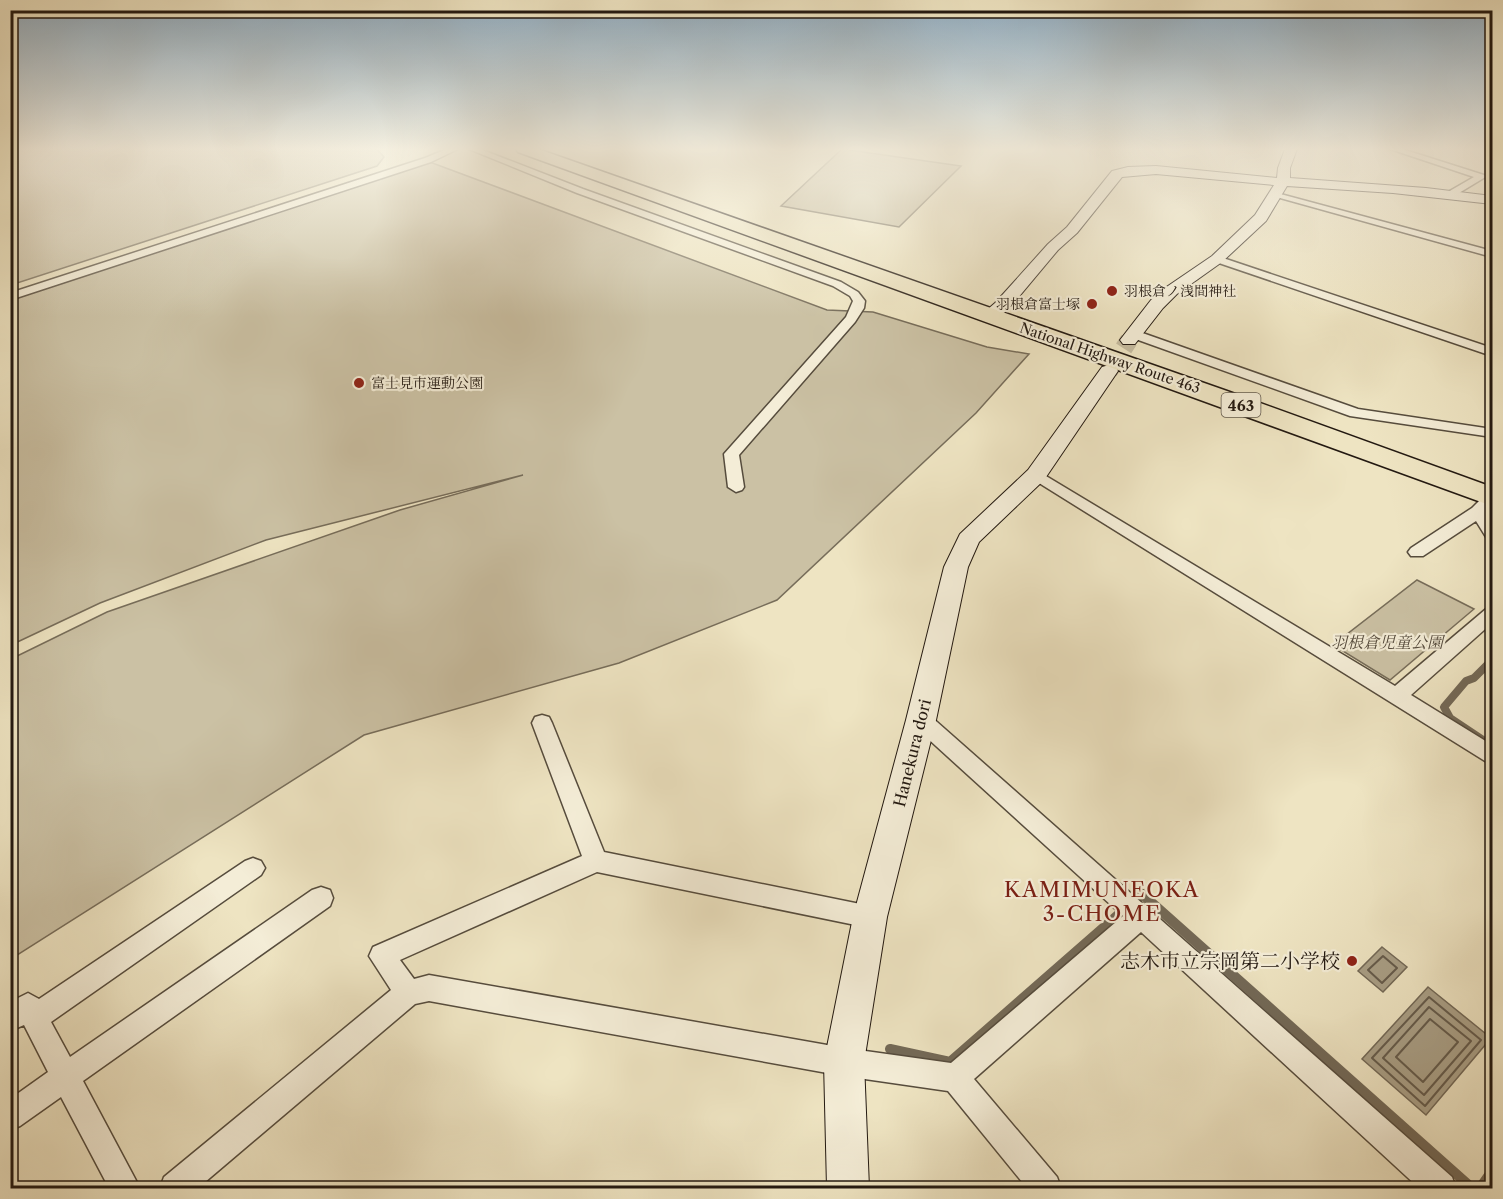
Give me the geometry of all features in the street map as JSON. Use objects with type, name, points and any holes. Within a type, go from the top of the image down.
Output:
[{"type":"highway","name":"National Highway Route 463","points":[[693,205],[995,312],[1492,482]]},
{"type":"highway","name":"National Highway Route 463","points":[[995,312],[1488,502]]},
{"type":"street","points":[[10,297],[286,205]]},
{"type":"street","points":[[619,205],[837,284],[854,294],[859,301],[858,309],[851,319],[731,454],[736,487]]},
{"type":"street","points":[[995,312],[1093,205]]},
{"type":"street","points":[[1269,205],[1261,218],[1226,251],[1157,304],[1132,337],[1355,413],[1492,434]]},
{"type":"street","points":[[1334,205],[1492,254]]},
{"type":"street","points":[[1226,251],[1492,352]]},
{"type":"street","name":"Hanekura dori","points":[[848,1188],[844,1062],[870,917],[921,720],[956,567],[968,539],[988,517],[1011,500],[1036,475],[1109,371]]},
{"type":"street","points":[[1036,475],[1398,695],[1492,755]]},
{"type":"street","points":[[1417,552],[1488,502],[1492,533]]},
{"type":"street","points":[[1398,695],[1492,613]]},
{"type":"street","points":[[921,720],[1141,915],[1441,1188]]},
{"type":"street","points":[[542,723],[596,861]]},
{"type":"street","points":[[408,993],[382,956],[596,861],[870,917]]},
{"type":"street","points":[[125,1188],[66,1077],[23,1017],[253,868]]},
{"type":"street","points":[[10,1116],[321,898]]},
{"type":"street","points":[[955,1078],[1141,915]]},
{"type":"street","points":[[175,1188],[408,993],[429,988],[844,1062],[955,1078],[1046,1188]]},
{"type":"green space","points":[[10,205],[257,205],[11,285]]},
{"type":"green space","points":[[295,205],[545,205],[827,310],[873,312],[987,347],[1029,354],[976,413],[777,600],[619,663],[364,735],[11,959],[11,659],[107,612],[400,510],[523,475],[266,540],[100,603],[11,645],[11,299]]},
{"type":"green space","points":[[782,205],[921,205],[899,227]]},
{"type":"green space","name":"羽根倉児童公園","points":[[1417,580],[1474,609],[1390,680],[1333,645]]},
{"type":"water","points":[[1382,947],[1407,967],[1383,992],[1358,971]]},
{"type":"water","points":[[1428,987],[1491,1038],[1426,1115],[1362,1059]]},
{"type":"waterway","points":[[1492,660],[1474,678],[1466,681],[1444,707],[1450,718],[1492,746]]},
{"type":"waterway","points":[[890,1049],[950,1062],[1142,894],[1472,1188]]},
{"type":"waterway","points":[[1480,1188],[1492,1171]]},
{"type":"tunnel","points":[[1109,371],[1129,340]]},
{"type":"place","name":"羽根倉ノ浅間神社","points":[[1112,291]]},
{"type":"place","name":"羽根倉富士塚","points":[[1092,304]]},
{"type":"place","name":"富士見市運動公園","points":[[359,383]]},
{"type":"place","name":"志木市立宗岡第二小学校","points":[[1352,961]]},
{"type":"district","name":"KAMIMUNEOKA 3-CHOME","points":[[1102,901]]}]
